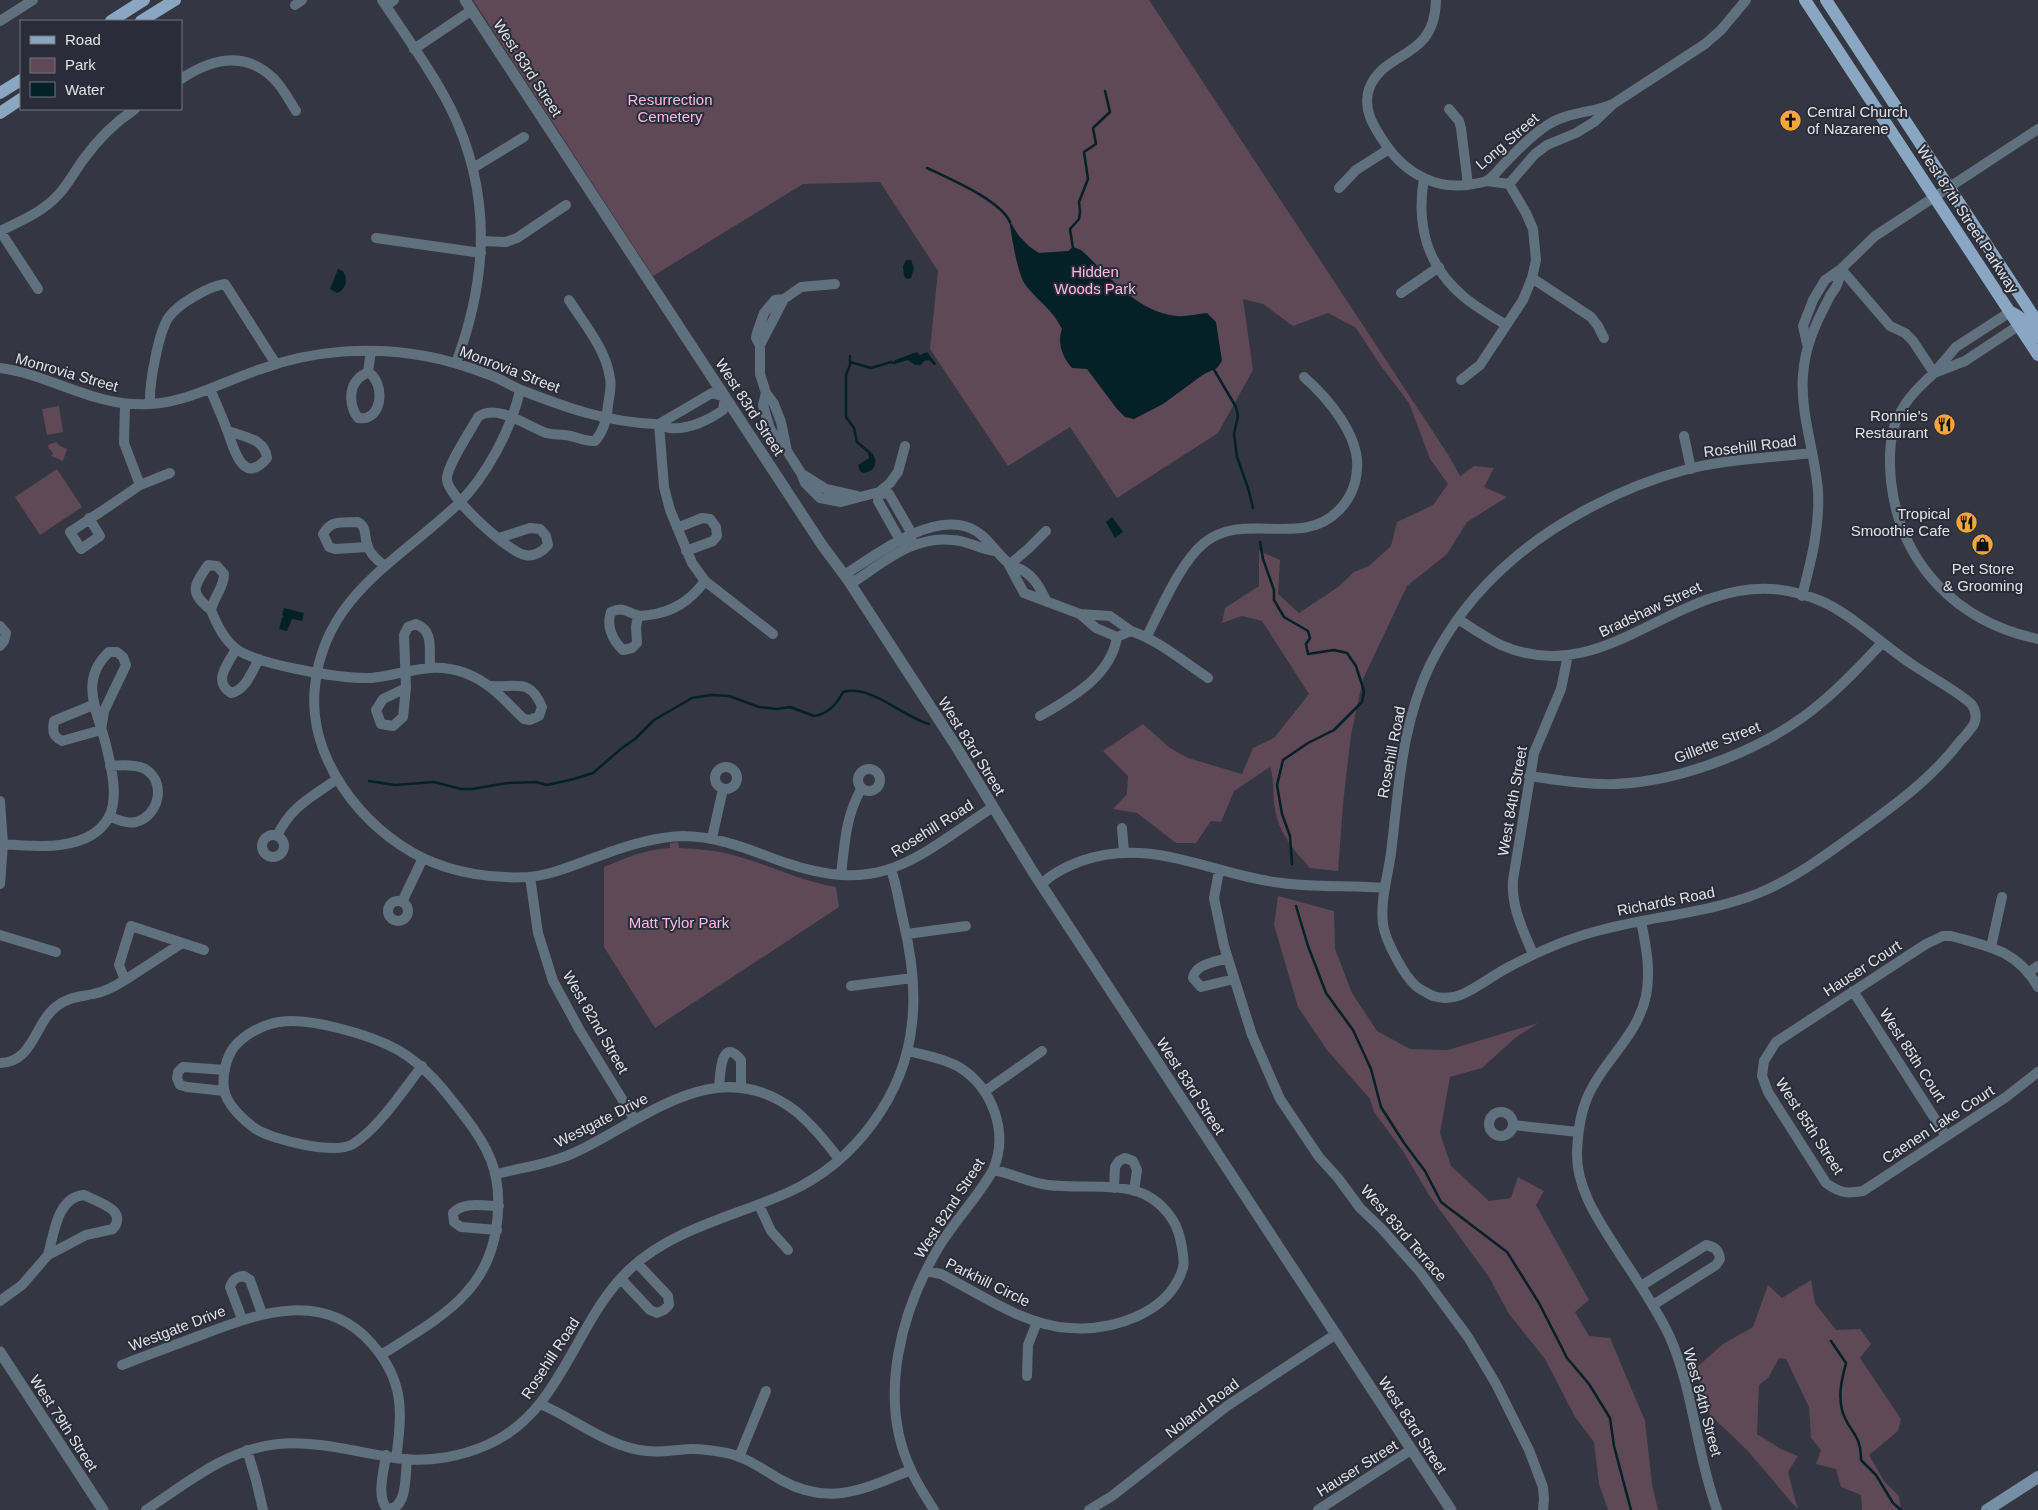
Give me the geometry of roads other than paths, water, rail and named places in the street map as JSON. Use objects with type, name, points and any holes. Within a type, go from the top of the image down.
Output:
[{"type":"main road","points":[[113,20],[144,0]]},
{"type":"main road","points":[[132,20],[163,0]]},
{"type":"main road","points":[[143,20],[175,0]]},
{"type":"main road","name":"West 87th Street Parkway","points":[[1805,0],[2038,355]]},
{"type":"main road","name":"West 87th Street Parkway","points":[[1826,0],[1950,186],[2038,323]]},
{"type":"main road","points":[[0,93],[20,81]]},
{"type":"main road","points":[[0,113],[20,100]]},
{"type":"main road","points":[[2010,312],[2022,318],[2038,337]]},
{"type":"main road","points":[[1987,1510],[2038,1477]]},
{"type":"street","points":[[0,21],[32,0]]},
{"type":"street","name":"West 83rd Street","points":[[465,0],[822,545],[848,580],[954,743],[1052,903],[1338,1336],[1450,1510]]},
{"type":"street","points":[[1436,0],[1436,14],[1424,40],[1383,70],[1375,79],[1369,90],[1367,102],[1369,115],[1373,125],[1389,149],[1404,166],[1424,178],[1447,186],[1468,185]]},
{"type":"street","name":"Long Street","points":[[1509,184],[1535,154],[1547,145],[1576,133],[1594,122],[1613,104],[1705,44],[1721,30],[1746,0]]},
{"type":"street","points":[[387,2],[450,108],[462,134],[473,168],[479,199],[482,241],[476,294],[456,363]]},
{"type":"street","points":[[414,48],[472,10]]},
{"type":"street","points":[[182,78],[204,65],[217,61],[244,62],[260,68],[272,77],[296,111]]},
{"type":"street","name":"Long Street","points":[[1449,109],[1462,128],[1468,185],[1487,181],[1526,140],[1561,117],[1592,112],[1613,104]]},
{"type":"street","points":[[38,289],[0,231],[48,205],[69,182],[100,138],[113,125],[134,110]]},
{"type":"street","name":"Rosehill Road","points":[[1802,596],[1815,544],[1818,517],[1818,490],[1803,396],[1803,375],[1807,344],[1803,326],[1812,300],[1824,280],[1841,269],[1875,236],[2038,129]]},
{"type":"street","points":[[473,168],[524,137]]},
{"type":"street","points":[[1339,188],[1356,170],[1389,149]]},
{"type":"street","points":[[1424,178],[1420,200],[1423,231],[1430,254],[1451,285],[1465,298],[1506,325]]},
{"type":"street","points":[[1461,380],[1480,365],[1523,300],[1529,289],[1536,260],[1533,229],[1526,212],[1509,184],[1487,181]]},
{"type":"street","points":[[482,241],[506,242],[517,238],[566,205]]},
{"type":"street","points":[[376,238],[481,253]]},
{"type":"street","points":[[1401,293],[1439,267]]},
{"type":"street","points":[[1841,269],[1890,326],[1905,333],[1913,341],[1934,373]]},
{"type":"street","points":[[1532,278],[1591,317],[1604,338]]},
{"type":"street","points":[[150,404],[153,375],[162,332],[169,317],[179,307],[214,285],[225,284],[276,364]]},
{"type":"street","points":[[835,284],[801,287],[784,298],[760,346],[760,374],[766,393],[774,404],[781,422],[787,451],[801,473],[826,489],[857,496],[879,492],[888,494],[912,534],[910,546]]},
{"type":"street","points":[[499,538],[460,502],[448,486],[446,478],[448,471],[478,418],[484,413],[491,412],[511,418],[548,434],[566,435],[587,441],[595,440],[600,435],[606,419],[611,388],[607,366],[602,352],[569,300]]},
{"type":"street","points":[[2010,312],[1956,347],[1934,373],[1914,392],[1899,414],[1892,438],[1890,471],[1894,500],[1904,534],[1919,562],[1953,601],[1976,617],[2003,630],[2038,639]]},
{"type":"street","points":[[1934,373],[1965,361],[2018,326]]},
{"type":"street","points":[[368,372],[371,351]]},
{"type":"street","name":"Monrovia Street","points":[[0,368],[14,370],[94,398],[125,404],[150,404],[210,390],[276,364],[300,357],[337,352],[371,351],[403,353],[456,363],[489,375],[520,390],[606,419],[659,424],[671,428],[707,420],[723,410],[725,397]]},
{"type":"street","points":[[1147,636],[1181,572],[1204,542],[1218,534],[1235,529],[1299,529],[1321,524],[1335,515],[1344,505],[1357,478],[1357,456],[1350,435],[1325,398],[1304,377]]},
{"type":"street","points":[[210,390],[228,430]]},
{"type":"street","points":[[520,390],[511,418],[488,465],[460,502],[385,566],[350,600],[336,618],[326,638],[314,692],[315,714],[322,744],[337,779],[348,795],[372,822],[403,846],[423,858],[459,870],[480,874],[530,876],[575,866],[640,842],[662,838],[712,838],[814,871],[864,876],[892,870]]},
{"type":"street","points":[[725,397],[712,393],[659,424],[664,487],[686,551],[705,581],[773,634]]},
{"type":"street","name":"Monrovia Street","points":[[125,404],[124,442],[140,485]]},
{"type":"street","name":"Rosehill Road","points":[[1684,436],[1691,469]]},
{"type":"street","points":[[905,446],[898,472],[879,492],[878,502],[900,540],[910,546]]},
{"type":"street","name":"Rosehill Road","points":[[1385,888],[1392,844],[1398,783],[1407,732],[1416,700],[1428,669],[1445,638],[1485,584],[1513,558],[1540,538],[1585,511],[1623,493],[1691,469],[1720,463],[1812,453]]},
{"type":"street","points":[[89,518],[140,485],[170,474]]},
{"type":"street","points":[[677,528],[702,518],[710,519],[716,528],[717,536],[713,541],[686,551]]},
{"type":"street","points":[[994,550],[987,550],[965,541],[951,539],[922,542],[910,546],[855,581],[848,580],[848,572],[900,540],[936,526],[953,525],[969,527],[986,538],[994,550],[1009,564],[1032,577],[1047,602]]},
{"type":"street","points":[[1009,564],[1046,531]]},
{"type":"street","points":[[368,547],[376,559],[385,566]]},
{"type":"street","points":[[1009,564],[1024,593],[1080,614],[1110,616],[1131,631],[1147,636],[1208,678]]},
{"type":"street","points":[[638,616],[668,611],[678,606],[689,599],[705,581]]},
{"type":"street","name":"Bradshaw Street","points":[[1458,619],[1501,646],[1522,652],[1551,656],[1568,655],[1588,652],[1614,643],[1702,600],[1725,593],[1749,589],[1770,589],[1822,602],[1839,611],[1972,705],[1976,712]]},
{"type":"street","points":[[211,610],[217,625],[236,649],[259,659],[317,673],[352,678],[373,678],[430,667],[465,673],[491,686],[524,719],[530,720],[539,716],[542,706],[539,698],[528,688],[519,684],[491,686]]},
{"type":"street","points":[[1080,614],[1096,628],[1117,637]]},
{"type":"street","points":[[406,688],[404,634],[408,627],[416,624],[424,627],[428,633],[430,667]]},
{"type":"street","points":[[0,626],[6,633],[4,641],[0,646]]},
{"type":"street","points":[[1040,716],[1069,700],[1089,684],[1108,660],[1117,637],[1131,631]]},
{"type":"street","name":"Gillette Street","points":[[1529,776],[1588,784],[1617,784],[1647,781],[1712,763],[1772,736],[1797,721],[1848,679],[1882,643]]},
{"type":"street","points":[[236,649],[222,675],[222,683],[225,689],[231,693],[238,692],[249,678],[259,659]]},
{"type":"street","points":[[3,844],[42,846],[79,841],[100,827],[109,816],[114,790],[101,730],[92,705],[95,673],[102,659],[109,652],[117,652],[123,657],[126,665],[104,711],[101,730]]},
{"type":"street","name":"West 84th Street","points":[[1533,954],[1517,914],[1512,894],[1512,880],[1529,776],[1536,746],[1561,689],[1568,655]]},
{"type":"street","points":[[92,705],[54,721],[52,730],[55,737],[62,741],[101,730]]},
{"type":"street","name":"Richards Road","points":[[1385,888],[1383,924],[1385,936],[1408,976],[1417,988],[1436,997],[1450,998],[1461,995],[1533,954],[1579,936],[1641,921],[1722,905],[1756,894],[1784,881],[1809,867],[1900,801],[1925,780],[1974,725],[1976,712]]},
{"type":"street","points":[[109,816],[128,822],[137,822],[155,808],[158,791],[152,777],[144,769],[128,766],[110,766]]},
{"type":"street","points":[[277,836],[291,812],[302,802],[337,779]]},
{"type":"street","points":[[712,838],[723,788]]},
{"type":"street","points":[[841,874],[847,821],[852,806],[862,789]]},
{"type":"street","points":[[0,801],[3,844],[0,884]]},
{"type":"street","name":"Rosehill Road","points":[[146,1510],[220,1461],[247,1450],[276,1444],[296,1443],[407,1459],[445,1457],[465,1453],[489,1444],[522,1423],[540,1404],[553,1386],[600,1306],[621,1279],[637,1263],[663,1244],[682,1234],[759,1205],[812,1179],[839,1159],[864,1134],[893,1090],[908,1050],[913,1011],[912,978],[906,934],[892,870],[913,860],[993,807]]},
{"type":"street","points":[[1122,828],[1124,852]]},
{"type":"street","points":[[1042,884],[1048,878],[1075,864],[1094,857],[1124,852],[1166,855],[1219,871],[1276,883],[1385,888]]},
{"type":"street","points":[[402,902],[423,858]]},
{"type":"street","name":"West 83rd Terrace","points":[[1219,871],[1214,898],[1228,958],[1262,1060],[1280,1100],[1301,1132],[1360,1208],[1382,1229],[1420,1272],[1451,1313],[1485,1365],[1517,1424],[1540,1477],[1544,1499],[1543,1510]]},
{"type":"street","name":"West 82nd Street","points":[[530,876],[538,933],[553,981],[579,1029],[635,1120]]},
{"type":"street","points":[[1991,947],[2002,897]]},
{"type":"street","name":"West 84th Street","points":[[1641,921],[1647,954],[1646,995],[1641,1012],[1624,1045],[1593,1086],[1581,1113],[1577,1162],[1580,1180],[1587,1199],[1653,1305],[1669,1336],[1684,1381],[1707,1478],[1717,1510]]},
{"type":"street","points":[[124,980],[119,965],[131,926],[204,950]]},
{"type":"street","points":[[906,934],[966,926]]},
{"type":"street","points":[[0,935],[56,952]]},
{"type":"street","name":"Hauser Court","points":[[1764,1061],[1776,1042],[1926,944],[1943,936],[1952,936],[1991,947],[2034,969]]},
{"type":"street","points":[[0,1063],[8,1063],[20,1057],[29,1048],[49,1013],[57,1006],[67,1000],[110,989],[182,943]]},
{"type":"street","points":[[1228,958],[1198,968],[1193,978],[1201,986],[1234,979]]},
{"type":"street","points":[[2034,969],[2038,988]]},
{"type":"street","points":[[851,986],[912,978]]},
{"type":"street","name":"West 85th Court","points":[[1854,991],[1946,1136]]},
{"type":"street","points":[[381,1355],[448,1309],[466,1294],[484,1269],[491,1254],[497,1230],[499,1206],[497,1174],[485,1146],[442,1086],[422,1066],[397,1049],[373,1038],[349,1031],[295,1021],[280,1022],[259,1028],[248,1035],[235,1047],[227,1060],[225,1070],[224,1091],[242,1118],[257,1130],[325,1149],[337,1149],[350,1146],[362,1139],[422,1066]]},
{"type":"street","name":"West 82nd Street","points":[[908,1050],[944,1060],[970,1074],[985,1091],[997,1119],[999,1135],[997,1162],[993,1170],[940,1245],[915,1294],[906,1321],[896,1371],[897,1419],[901,1442],[910,1470],[934,1510]]},
{"type":"street","points":[[985,1091],[1042,1051]]},
{"type":"street","points":[[719,1087],[721,1060],[730,1052],[736,1054],[741,1060],[741,1088]]},
{"type":"street","name":"West 85th Street","points":[[1764,1061],[1762,1076],[1768,1092],[1826,1183],[1837,1191],[1850,1193]]},
{"type":"street","points":[[224,1091],[187,1088],[180,1085],[177,1078],[178,1072],[184,1067],[225,1070]]},
{"type":"street","name":"Caenen Lake Court","points":[[1850,1193],[1863,1191],[2006,1098],[2038,1072]]},
{"type":"street","name":"Westgate Drive","points":[[497,1174],[572,1154],[686,1094],[719,1087],[741,1088],[766,1095],[790,1107],[800,1115],[839,1159]]},
{"type":"street","points":[[1513,1125],[1578,1132]]},
{"type":"street","points":[[1114,1188],[1115,1167],[1119,1161],[1125,1158],[1133,1161],[1137,1170],[1134,1191]]},
{"type":"street","name":"Parkhill Circle","points":[[926,1271],[941,1274],[1021,1316],[1037,1322],[1070,1328],[1092,1328],[1112,1325],[1131,1319],[1148,1310],[1162,1300],[1188,1268],[1179,1233],[1171,1217],[1154,1200],[1144,1194],[1114,1188],[1047,1185],[993,1170]]},
{"type":"street","points":[[0,1301],[22,1285],[48,1255],[86,1235],[114,1229],[118,1223],[118,1216],[114,1210],[84,1195],[68,1200],[62,1208],[48,1255]]},
{"type":"street","points":[[497,1230],[461,1227],[454,1222],[453,1213],[458,1207],[465,1205],[499,1206]]},
{"type":"street","points":[[759,1205],[771,1231],[788,1250]]},
{"type":"street","points":[[1641,1286],[1706,1245],[1714,1247],[1720,1253],[1720,1260],[1716,1265],[1653,1305]]},
{"type":"street","points":[[621,1279],[650,1310],[657,1313],[664,1310],[668,1305],[668,1296],[637,1263]]},
{"type":"street","name":"Westgate Drive","points":[[242,1320],[230,1287],[232,1280],[238,1277],[244,1276],[250,1280],[262,1314]]},
{"type":"street","name":"Westgate Drive","points":[[122,1365],[262,1314],[292,1309],[325,1314],[354,1327],[365,1336],[381,1355],[394,1378],[400,1405],[391,1456]]},
{"type":"street","name":"Parkhill Circle","points":[[1027,1376],[1028,1345],[1037,1322]]},
{"type":"street","name":"Noland Road","points":[[1089,1510],[1112,1496],[1235,1400],[1330,1338],[1338,1336]]},
{"type":"street","name":"West 79th Street","points":[[1,1356],[103,1510]]},
{"type":"street","points":[[739,1457],[766,1391]]},
{"type":"street","points":[[540,1404],[592,1432],[632,1448],[661,1452],[708,1450],[739,1457],[792,1486],[821,1494],[846,1494],[861,1490],[910,1470]]},
{"type":"street","points":[[247,1450],[263,1510]]},
{"type":"street","name":"Hauser Street","points":[[1318,1510],[1413,1451]]},
{"type":"street","points":[[391,1456],[381,1496],[382,1503],[387,1509],[393,1509],[398,1506],[402,1499],[407,1459]]},
{"type":"water","points":[[1009,220],[1019,236],[1039,253],[1068,251],[1073,247],[1081,250],[1135,300],[1148,307],[1161,313],[1176,316],[1207,313],[1216,322],[1222,361],[1217,368],[1204,374],[1163,404],[1134,419],[1125,417],[1087,369],[1072,368],[1066,359],[1060,344],[1062,329],[1050,312],[1023,282],[1015,255]]},
{"type":"water","points":[[906,260],[911,260],[914,268],[911,278],[907,279],[904,276],[903,266]]},
{"type":"water","points":[[338,269],[343,271],[346,280],[343,289],[337,293],[330,289]]},
{"type":"water","points":[[917,352],[920,355],[927,352],[936,364],[934,365],[929,360],[924,361],[921,365],[915,365],[908,360],[894,363],[895,360]]},
{"type":"water","points":[[872,453],[875,466],[870,471],[863,473],[858,465],[869,458],[868,454]]},
{"type":"water","points":[[1112,517],[1123,532],[1115,538],[1106,522]]},
{"type":"water","points":[[284,608],[304,613],[302,621],[292,619],[287,631],[279,629],[284,616],[282,615]]},
{"type":"waterway","points":[[1073,248],[1070,229],[1079,219],[1079,202],[1088,179],[1084,152],[1096,144],[1093,128],[1110,112],[1105,91]]},
{"type":"waterway","points":[[927,168],[985,198],[1005,214],[1010,222]]},
{"type":"waterway","points":[[850,356],[850,365],[846,375],[846,417],[854,428],[857,442],[870,453]]},
{"type":"waterway","points":[[850,362],[871,368],[891,362],[894,363]]},
{"type":"waterway","points":[[1213,368],[1236,407],[1238,416],[1234,434],[1237,457],[1253,508]]},
{"type":"waterway","points":[[1260,542],[1263,559],[1274,590],[1274,600],[1284,617],[1308,631],[1310,638],[1306,644],[1308,654],[1334,650],[1347,653],[1356,666],[1364,691],[1362,702],[1334,730],[1308,743],[1283,760],[1277,785],[1282,814],[1290,836],[1292,864]]},
{"type":"waterway","points":[[369,781],[395,785],[434,782],[461,789],[472,789],[507,783],[536,782],[547,785],[574,779],[593,773],[635,739],[654,720],[692,698],[711,695],[729,696],[759,707],[777,709],[790,707],[814,716],[824,713],[831,708],[843,692],[854,691],[876,697],[929,724]]},
{"type":"waterway","points":[[1296,906],[1308,946],[1326,993],[1353,1030],[1371,1069],[1381,1107],[1425,1171],[1441,1202],[1507,1252],[1539,1303],[1567,1358],[1589,1384],[1610,1418],[1614,1446],[1631,1510]]},
{"type":"waterway","points":[[1831,1341],[1846,1363],[1840,1398],[1844,1417],[1857,1438],[1861,1451],[1861,1460],[1876,1475],[1893,1503],[1901,1510]]},
{"type":"place","name":"Central Church of Nazarene","points":[[1791,120]]},
{"type":"place","name":"Ronnie's Restaurant","points":[[1944,424]]},
{"type":"place","name":"Tropical Smoothie Cafe","points":[[1966,522]]},
{"type":"place","name":"Pet Store & Grooming","points":[[1983,545]]},
{"type":"park label","name":"Resurrection Cemetery","points":[[670,108]]},
{"type":"park label","name":"Hidden Woods Park","points":[[1095,280]]},
{"type":"park label","name":"Matt Tylor Park","points":[[679,922]]}]
